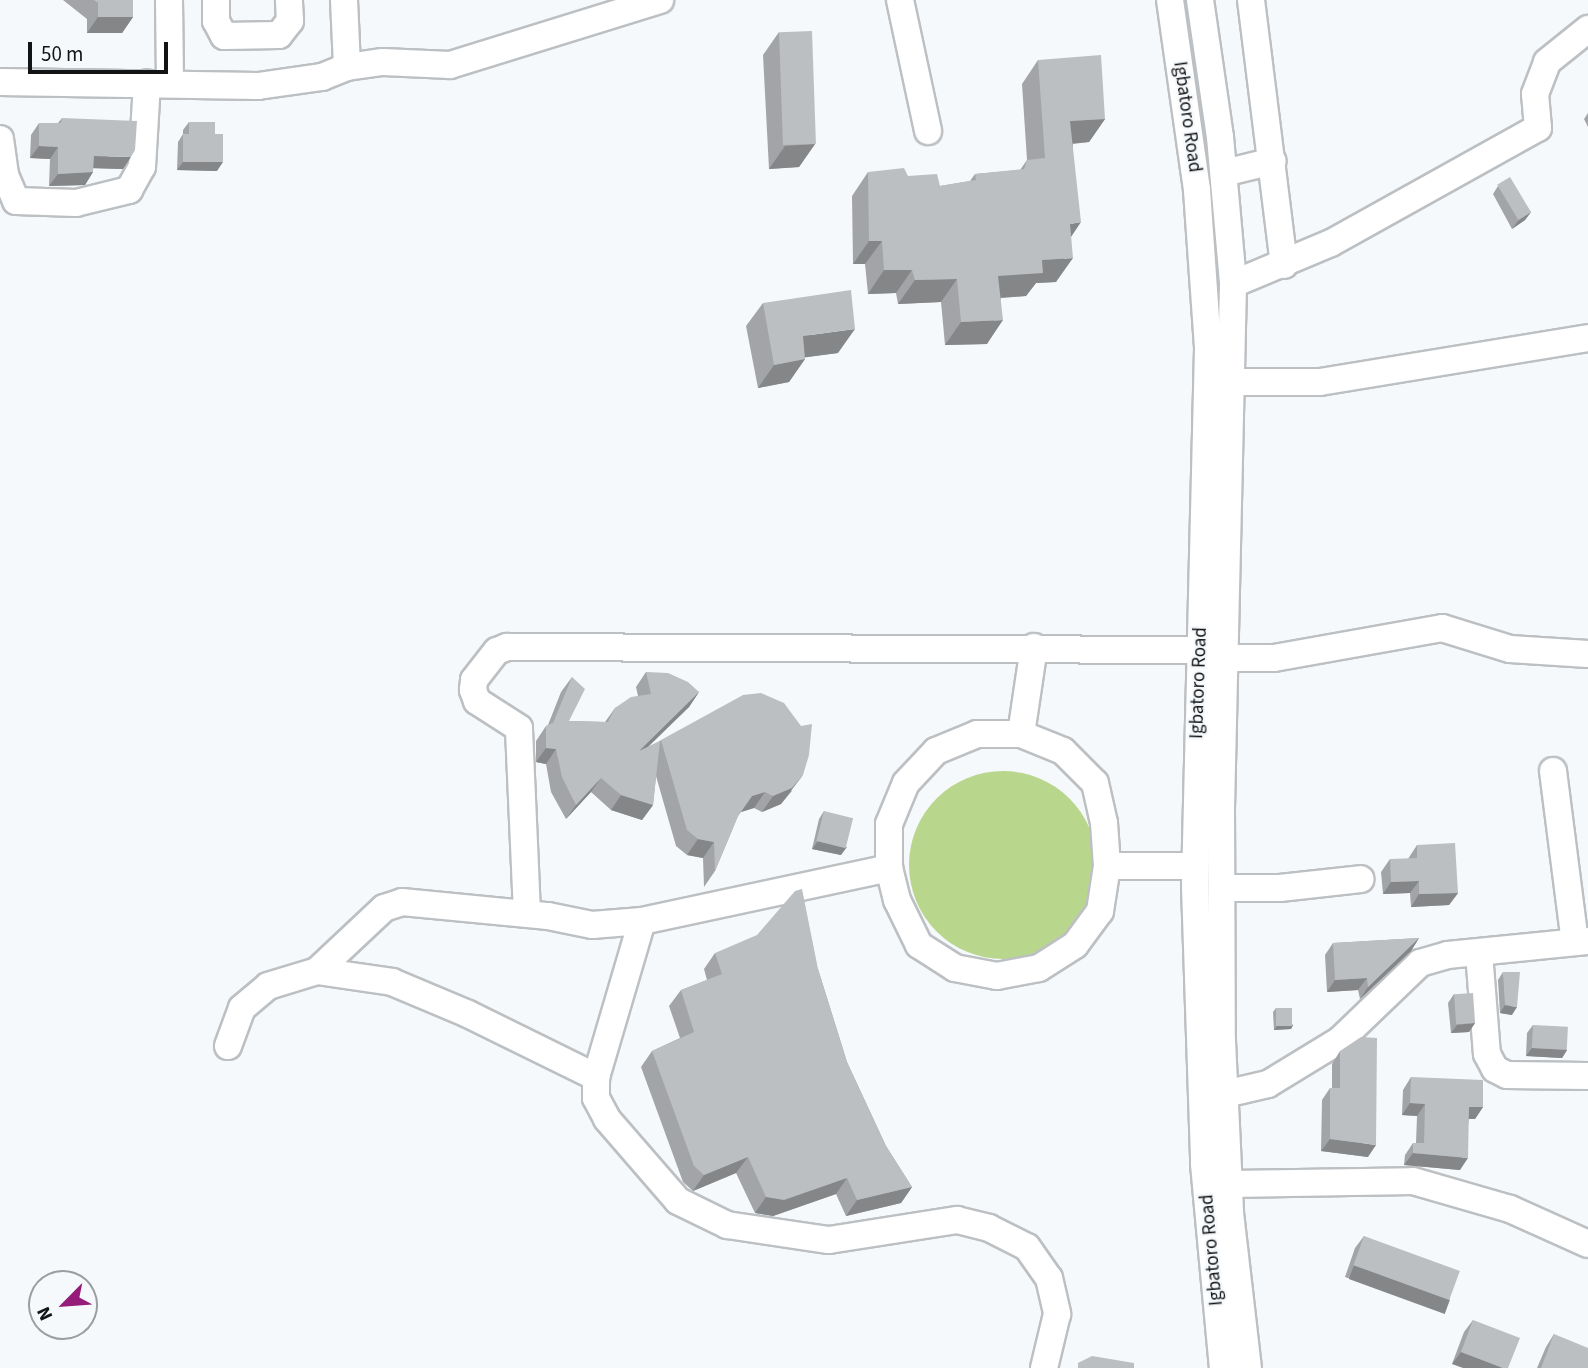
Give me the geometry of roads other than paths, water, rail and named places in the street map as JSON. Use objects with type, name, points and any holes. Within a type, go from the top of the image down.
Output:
[{"type":"street","points":[[0,139],[5,175],[16,201],[76,203],[129,190],[142,167],[158,82],[169,0]]},
{"type":"street","points":[[216,0],[216,20],[224,36],[279,35],[290,21],[289,0]]},
{"type":"street","points":[[344,0],[347,67]]},
{"type":"street","points":[[0,82],[158,82],[258,86],[322,77],[347,67],[383,62],[450,65],[471,62],[660,0]]},
{"type":"street","points":[[900,0],[928,131]]},
{"type":"street","name":"Igbatoro Road","points":[[1170,0],[1190,136],[1205,291],[1195,866],[1211,1041],[1225,1094],[1230,1184],[1248,1368]]},
{"type":"street","name":"Igbatoro Road","points":[[1200,0],[1224,173],[1233,284],[1222,888],[1204,1164],[1223,1368]]},
{"type":"street","points":[[1251,0],[1284,265]]},
{"type":"street","points":[[1233,284],[1284,265],[1538,128],[1535,94],[1548,62],[1588,29]]},
{"type":"street","points":[[1224,173],[1273,161]]},
{"type":"street","points":[[1233,382],[1320,382],[1588,338]]},
{"type":"street","points":[[1228,658],[1274,658],[1442,628],[1510,649],[1588,654]]},
{"type":"street","points":[[527,914],[519,728],[477,701],[473,690],[474,680],[497,651],[507,647],[1034,647],[1200,650]]},
{"type":"street","points":[[1021,734],[1034,647]]},
{"type":"street","points":[[977,734],[1021,734],[1063,751],[1095,783],[1107,866],[1100,911],[1075,945],[1039,968],[997,976],[955,968],[919,945],[897,900],[889,868],[889,824],[906,783],[936,751],[977,734]]},
{"type":"street","points":[[1225,1094],[1268,1084],[1340,1040],[1420,963],[1479,953],[1582,942],[1553,771]]},
{"type":"street","points":[[1107,866],[1195,866]]},
{"type":"street","points":[[317,971],[384,908],[402,902],[527,914],[592,925],[642,920],[889,868]]},
{"type":"street","points":[[1222,888],[1280,888],[1361,879]]},
{"type":"street","points":[[642,920],[596,1077],[596,1098],[607,1119],[678,1201],[727,1225],[829,1240],[957,1220],[989,1228],[1027,1247],[1049,1278],[1057,1314],[1044,1368]]},
{"type":"street","points":[[1479,953],[1487,1054],[1495,1069],[1507,1075],[1588,1076]]},
{"type":"street","points":[[228,1046],[242,1008],[268,986],[317,971],[392,982],[468,1013],[596,1077]]},
{"type":"street","points":[[1230,1184],[1413,1181],[1510,1209],[1588,1244]]}]
